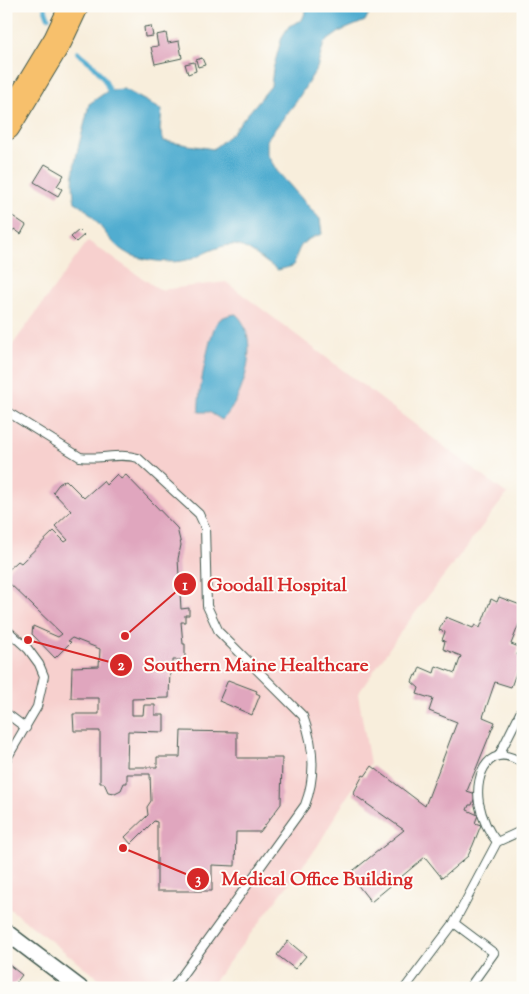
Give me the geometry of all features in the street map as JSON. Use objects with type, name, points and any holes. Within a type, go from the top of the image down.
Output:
[{"type":"highway","points":[[6,126],[58,40],[74,6]]},
{"type":"street","points":[[6,932],[80,988]]},
{"type":"lane","points":[[6,411],[80,457],[93,459],[128,455],[138,458],[199,514],[205,527],[207,606],[213,622],[226,640],[303,716],[309,731],[313,777],[306,805],[173,988]]},
{"type":"lane","points":[[6,629],[28,649],[40,664],[44,676],[37,707],[6,760]]},
{"type":"lane","points":[[496,842],[486,828],[479,803],[478,788],[486,762],[499,755],[523,707]]},
{"type":"lane","points":[[6,713],[26,728]]},
{"type":"lane","points":[[499,755],[513,757],[523,764]]},
{"type":"lane","points":[[404,988],[454,923],[496,842],[523,830]]},
{"type":"lane","points":[[454,923],[494,953],[469,988]]},
{"type":"shaded area","points":[[88,241],[160,290],[226,282],[507,494],[402,630],[358,694],[370,764],[348,795],[317,847],[209,988],[111,988],[6,906],[6,345],[11,347]]},
{"type":"water","points":[[308,6],[361,6],[369,13],[365,21],[341,31],[324,43],[317,68],[296,102],[267,139],[267,154],[277,171],[320,219],[322,234],[309,239],[302,245],[293,266],[278,270],[249,250],[237,245],[219,247],[187,260],[167,262],[153,261],[134,256],[117,246],[91,214],[75,202],[73,177],[89,104],[109,90],[124,89],[162,110],[160,130],[164,141],[213,149],[230,135],[271,86],[273,69],[282,37],[289,26],[302,20]]},
{"type":"water","points":[[236,314],[244,324],[248,337],[247,368],[237,398],[230,411],[222,420],[209,412],[199,412],[200,394],[207,354],[216,324],[224,317]]},
{"type":"building","points":[[151,26],[153,36],[145,37],[144,27]]},
{"type":"building","points":[[166,33],[168,43],[179,41],[182,58],[155,64],[151,47],[158,46],[156,35]]},
{"type":"building","points":[[202,58],[205,65],[198,67],[196,60]]},
{"type":"building","points":[[194,62],[196,71],[188,74],[185,64]]},
{"type":"building","points":[[45,164],[64,175],[57,186],[62,189],[58,196],[34,182]]},
{"type":"building","points":[[7,209],[12,213],[11,215],[26,225],[21,234],[14,229],[6,241]]},
{"type":"building","points":[[79,230],[84,235],[76,242],[71,237]]},
{"type":"building","points":[[117,474],[121,479],[126,475],[177,528],[181,545],[178,559],[181,609],[189,608],[189,615],[185,615],[185,622],[181,622],[183,644],[185,644],[185,660],[173,660],[173,669],[170,669],[169,698],[132,699],[132,715],[143,715],[144,705],[155,705],[155,715],[164,715],[164,732],[128,731],[127,767],[157,767],[157,757],[180,757],[181,731],[237,732],[237,758],[282,758],[281,804],[260,832],[236,832],[235,866],[212,865],[212,891],[157,891],[157,822],[154,821],[131,844],[125,837],[148,815],[147,807],[151,801],[150,774],[127,774],[127,783],[124,783],[121,790],[115,793],[108,792],[104,783],[100,783],[100,731],[74,731],[73,714],[99,714],[99,698],[71,698],[72,667],[99,666],[100,649],[72,638],[68,641],[71,642],[55,658],[32,634],[33,626],[58,637],[62,634],[6,580],[6,572],[18,561],[21,563],[54,531],[65,542],[68,540],[55,526],[71,511],[53,492],[59,484],[66,480],[84,498],[103,481],[106,485]]},
{"type":"building","points":[[499,597],[523,606],[523,614],[511,644],[519,647],[517,655],[522,657],[511,687],[495,682],[483,717],[495,722],[467,791],[476,794],[472,805],[469,805],[467,810],[478,815],[475,823],[481,825],[473,845],[468,856],[442,878],[425,857],[371,902],[349,874],[404,830],[353,794],[363,775],[365,776],[372,766],[425,806],[457,722],[429,711],[433,699],[417,694],[419,688],[412,682],[415,675],[417,676],[420,667],[434,673],[436,666],[455,673],[461,656],[443,649],[445,641],[442,640],[445,632],[439,630],[446,617],[473,628],[475,625],[480,628],[491,599],[497,602]]},
{"type":"building","points":[[228,680],[257,691],[256,693],[260,695],[252,715],[219,701]]},
{"type":"building","points":[[288,941],[306,956],[295,969],[277,955]]},
{"type":"building","points":[[8,964],[22,975],[12,988],[6,988]]},
{"type":"waterway","points":[[44,6],[48,17]]},
{"type":"waterway","points":[[78,53],[96,69],[104,79],[109,90]]},
{"type":"place","name":"Goodall Hospital","points":[[125,636]]},
{"type":"place","name":"Southern Maine Healthcare","points":[[28,640]]},
{"type":"place","name":"Medical Office Building","points":[[123,848]]}]
